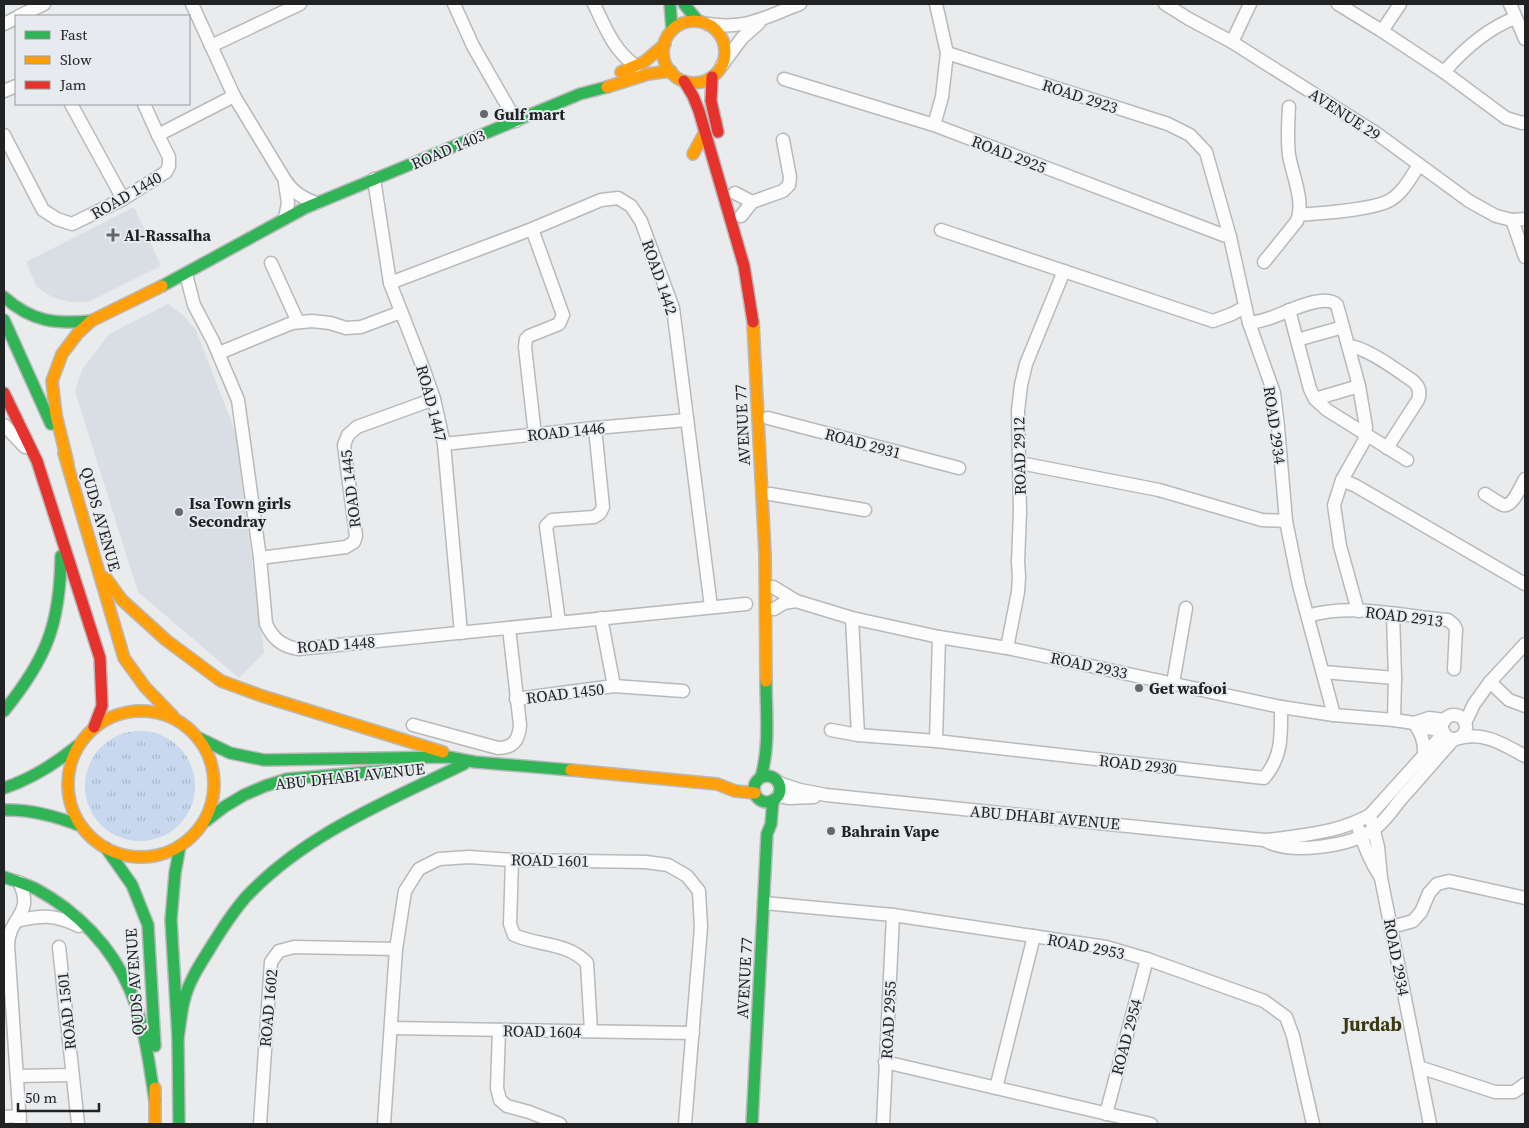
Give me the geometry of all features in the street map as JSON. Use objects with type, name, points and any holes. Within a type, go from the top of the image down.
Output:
[{"type":"street","points":[[22,15],[44,4]]},
{"type":"street","points":[[192,4],[234,96],[285,180],[301,197],[316,203]]},
{"type":"street","points":[[211,46],[300,4]]},
{"type":"street","points":[[454,4],[473,46],[516,121]]},
{"type":"street","points":[[670,4],[672,30]]},
{"type":"street","points":[[684,4],[703,23],[716,30],[722,37],[725,46],[725,56],[722,65]]},
{"type":"street","points":[[768,17],[742,38],[712,77],[699,82],[684,80],[671,71],[664,58],[667,37],[680,24],[689,21],[723,26],[749,24],[800,4]]},
{"type":"street","points":[[934,125],[942,97],[947,53],[936,4]]},
{"type":"street","name":"AVENUE 29","points":[[1165,4],[1232,42],[1376,133],[1469,202],[1496,216],[1519,220]]},
{"type":"street","points":[[1232,42],[1250,4]]},
{"type":"street","points":[[1338,4],[1444,72],[1506,118],[1522,123],[1525,122]]},
{"type":"street","points":[[1382,31],[1400,4]]},
{"type":"street","points":[[1510,4],[1525,39]]},
{"type":"street","points":[[599,5],[614,45],[615,75]]},
{"type":"street","points":[[1444,72],[1471,44],[1487,32],[1515,18]]},
{"type":"street","name":"ROAD 1403","points":[[580,94],[588,88],[636,66],[665,44]]},
{"type":"street","points":[[614,45],[624,57],[636,66]]},
{"type":"street","name":"ROAD 2923","points":[[947,53],[1168,124],[1190,135],[1206,152]]},
{"type":"street","name":"ROAD 1403","points":[[68,464],[56,416],[52,381],[62,354],[78,333],[91,321],[186,274],[285,218],[316,203],[580,94],[655,72],[671,71]]},
{"type":"street","points":[[712,77],[711,101],[722,144]]},
{"type":"street","name":"ROAD 2925","points":[[784,79],[934,125],[1223,236],[1230,237]]},
{"type":"street","name":"AVENUE 77","points":[[684,80],[696,103],[705,132],[744,266],[750,298],[754,331],[765,554],[769,589]]},
{"type":"street","points":[[158,135],[234,96]]},
{"type":"street","points":[[72,105],[123,199]]},
{"type":"street","name":"ROAD 1440","points":[[4,135],[43,210],[57,219],[72,224],[123,199],[166,172],[169,166],[169,157],[144,105]]},
{"type":"street","points":[[1264,262],[1300,215],[1300,205],[1288,144],[1289,107]]},
{"type":"street","points":[[693,154],[705,132]]},
{"type":"street","points":[[741,216],[752,202],[783,191],[789,185],[790,177],[783,140]]},
{"type":"street","name":"ROAD 2934","points":[[1206,152],[1230,237],[1244,307],[1274,393],[1286,521],[1299,585],[1334,715]]},
{"type":"street","points":[[1300,215],[1371,207],[1386,203],[1399,194],[1419,165]]},
{"type":"street","name":"ROAD 1447","points":[[374,179],[390,283],[434,399],[444,444],[461,633]]},
{"type":"street","points":[[285,180],[288,196],[285,218]]},
{"type":"street","points":[[734,189],[752,202]]},
{"type":"street","name":"AVENUE 77","points":[[734,189],[753,262],[759,296],[768,418],[770,494],[766,749],[765,763],[753,785],[761,821],[767,834]]},
{"type":"street","name":"ROAD 1442","points":[[390,283],[532,229],[601,200],[618,198],[631,206],[641,221],[673,308],[711,607]]},
{"type":"street","points":[[1519,220],[1525,257]]},
{"type":"street","points":[[532,229],[564,315],[556,326],[529,336],[526,339],[525,347],[535,435]]},
{"type":"street","points":[[941,230],[1213,321],[1244,307]]},
{"type":"street","points":[[271,263],[298,322]]},
{"type":"street","name":"ROAD 2912","points":[[1007,648],[1018,592],[1020,463],[1018,411],[1021,385],[1026,364],[1064,271]]},
{"type":"street","name":"ROAD 1448","points":[[186,274],[194,305],[219,353],[238,400],[260,558],[266,624],[274,638],[288,647],[298,649],[746,604],[769,589]]},
{"type":"street","name":"ROAD 1448","points":[[172,281],[194,305]]},
{"type":"street","name":"ROAD 1403","points":[[4,297],[12,306],[40,321],[65,324],[91,321]]},
{"type":"street","points":[[1249,323],[1265,320],[1300,306],[1328,300],[1337,305],[1366,419],[1366,435],[1342,480],[1334,505],[1340,546],[1358,611]]},
{"type":"street","points":[[1289,310],[1310,389],[1315,399],[1322,407],[1407,460]]},
{"type":"street","points":[[219,353],[292,323],[312,321],[330,323],[346,328],[361,327],[401,312]]},
{"type":"street","name":"QUDS AVENUE","points":[[4,320],[68,464],[124,658],[145,687],[176,719]]},
{"type":"street","points":[[1297,340],[1343,327]]},
{"type":"street","points":[[1348,346],[1355,346],[1366,352],[1418,386],[1418,400],[1386,448]]},
{"type":"street","points":[[1315,399],[1359,386]]},
{"type":"street","points":[[4,393],[37,460],[100,658],[102,706],[94,726],[78,746],[71,761],[68,794],[73,811],[81,826],[92,839],[106,848],[124,855],[144,857],[163,854],[180,846],[194,835],[205,822],[213,801],[214,779],[210,758],[199,738],[176,719],[160,713],[142,710],[125,712],[109,717],[94,726]]},
{"type":"street","name":"ROAD 1445","points":[[260,558],[346,547],[354,542],[356,536],[344,445],[348,434],[357,427],[434,399]]},
{"type":"street","name":"ROAD 2931","points":[[768,418],[959,468]]},
{"type":"street","name":"ROAD 1446","points":[[444,444],[687,420]]},
{"type":"street","points":[[4,426],[37,460]]},
{"type":"street","points":[[559,622],[546,526],[552,520],[594,517],[602,510],[595,428]]},
{"type":"street","points":[[1020,463],[1159,490],[1262,520],[1286,521]]},
{"type":"street","points":[[1485,494],[1504,505],[1508,505],[1512,502],[1525,479]]},
{"type":"street","points":[[1342,480],[1356,486],[1525,584]]},
{"type":"street","points":[[770,494],[865,510]]},
{"type":"street","points":[[4,711],[22,691],[37,666],[55,621],[61,583],[61,554],[57,525]]},
{"type":"street","points":[[98,568],[122,600],[166,640],[221,681],[262,696],[412,742],[467,762]]},
{"type":"street","name":"ROAD 2933","points":[[769,589],[796,601],[852,618],[939,637],[1007,648],[1282,707],[1334,715],[1414,723],[1429,718],[1454,728]]},
{"type":"street","points":[[746,604],[769,612],[784,603],[796,601]]},
{"type":"street","points":[[1173,683],[1186,608]]},
{"type":"street","name":"ROAD 2913","points":[[1308,616],[1337,610],[1448,620],[1457,633],[1454,669]]},
{"type":"street","name":"AVENUE 77","points":[[769,612],[776,682],[776,780]]},
{"type":"street","points":[[1393,614],[1394,720]]},
{"type":"street","name":"ROAD 1450","points":[[601,618],[614,686]]},
{"type":"street","points":[[852,618],[858,735]]},
{"type":"street","name":"ROAD 1450","points":[[414,725],[504,748],[515,742],[520,725],[509,628]]},
{"type":"street","points":[[936,741],[939,637]]},
{"type":"street","name":"ABU DHABI AVENUE","points":[[1264,840],[1276,846],[1308,848],[1362,837],[1374,830],[1490,682],[1525,644]]},
{"type":"street","points":[[1323,672],[1395,678]]},
{"type":"street","points":[[1490,682],[1509,700],[1525,706]]},
{"type":"street","name":"ROAD 1450","points":[[516,699],[614,686],[683,691]]},
{"type":"street","name":"ROAD 2930","points":[[831,730],[858,735],[936,741],[1264,778],[1273,768],[1280,749],[1282,707]]},
{"type":"street","points":[[1414,723],[1424,742],[1428,759]]},
{"type":"street","points":[[1454,728],[1478,729],[1489,738],[1525,756]]},
{"type":"street","name":"ABU DHABI AVENUE","points":[[199,738],[230,753],[264,760],[448,757],[467,762]]},
{"type":"street","points":[[4,788],[26,780],[44,770],[78,746]]},
{"type":"street","name":"ABU DHABI AVENUE","points":[[776,780],[800,790],[826,795],[989,813],[1127,824],[1264,840],[1321,833],[1356,822],[1370,815],[1428,759]]},
{"type":"street","points":[[178,1038],[184,999],[195,973],[218,935],[245,898],[277,868],[309,844],[367,811],[467,762]]},
{"type":"street","name":"ABU DHABI AVENUE","points":[[205,822],[219,810],[243,795],[287,779],[467,762],[602,772],[717,784],[735,791],[753,785]]},
{"type":"street","points":[[767,776],[776,780],[780,790],[775,798],[765,802],[753,785],[767,776]]},
{"type":"street","name":"ABU DHABI AVENUE","points":[[717,784],[727,782],[753,785]]},
{"type":"street","name":"ABU DHABI AVENUE","points":[[775,798],[802,798],[826,795]]},
{"type":"street","name":"AVENUE 77","points":[[752,1124],[767,834],[771,824],[775,798]]},
{"type":"street","points":[[4,810],[29,810],[47,813],[81,826]]},
{"type":"street","name":"ROAD 2934","points":[[1370,815],[1378,847],[1381,878],[1430,1124]]},
{"type":"street","name":"ROAD 2934","points":[[1356,822],[1366,852],[1381,878]]},
{"type":"street","points":[[179,1124],[178,1038],[171,920],[175,874],[180,846]]},
{"type":"street","name":"QUDS AVENUE","points":[[106,848],[132,885],[148,925],[156,1124]]},
{"type":"street","name":"ROAD 1601","points":[[384,1124],[396,949],[405,891],[418,869],[439,859],[469,857],[512,860],[646,862],[668,865],[687,876],[699,891],[701,927],[685,1124]]},
{"type":"street","points":[[512,860],[510,924],[514,935],[525,940],[564,948],[580,955],[587,963],[591,1031]]},
{"type":"street","points":[[4,878],[35,888],[74,914],[92,932],[119,969],[137,1008],[155,1101]]},
{"type":"street","points":[[1392,927],[1413,921],[1420,912],[1429,893],[1437,884],[1449,881],[1525,898]]},
{"type":"street","points":[[4,1117],[20,1120],[17,1076],[9,1028],[6,938],[25,903],[24,892],[19,882]]},
{"type":"street","name":"ROAD 2953","points":[[764,903],[893,915],[1106,947],[1147,959],[1264,1001],[1286,1017],[1293,1036],[1313,1124]]},
{"type":"street","name":"ROAD 2955","points":[[883,1124],[893,915]]},
{"type":"street","points":[[16,921],[36,917],[54,917],[64,919],[92,932]]},
{"type":"street","points":[[996,1088],[1034,936]]},
{"type":"street","name":"ROAD 1501","points":[[59,947],[78,1124]]},
{"type":"street","name":"ROAD 1602","points":[[260,1124],[271,962],[279,951],[294,947],[396,949]]},
{"type":"street","name":"ROAD 2954","points":[[1106,1114],[1147,959]]},
{"type":"street","name":"ROAD 1604","points":[[391,1028],[693,1033]]},
{"type":"street","points":[[499,1030],[497,1088],[500,1100],[507,1106],[560,1124]]},
{"type":"street","points":[[885,1062],[1151,1124]]},
{"type":"street","points":[[1419,1067],[1495,1092],[1514,1092],[1525,1084]]},
{"type":"street","name":"ROAD 1501","points":[[17,1076],[72,1074]]},
{"type":"shaded area","name":"Al-Rassalha","points":[[134,207],[161,266],[88,302],[71,302],[52,297],[36,286],[26,262]]},
{"type":"shaded area","name":"Isa Town girls Secondray","points":[[168,304],[184,316],[196,330],[235,431],[264,653],[239,678],[138,592],[75,391],[82,370],[109,334]]},
{"type":"green space","points":[[140,731],[161,735],[179,747],[191,765],[195,786],[191,807],[179,825],[161,837],[140,841],[119,837],[101,825],[89,807],[85,786],[89,765],[101,747],[119,735]]},
{"type":"traffic: fast","points":[[670,4],[672,30]]},
{"type":"traffic: fast","points":[[684,4],[698,21]]},
{"type":"traffic: fast","points":[[162,286],[305,208],[580,94],[607,87]]},
{"type":"traffic: fast","points":[[4,297],[24,312],[44,320],[66,322],[91,321]]},
{"type":"traffic: fast","points":[[4,320],[51,424]]},
{"type":"traffic: fast","points":[[4,711],[31,674],[41,657],[48,639],[58,601],[61,556]]},
{"type":"traffic: fast","points":[[761,777],[767,741],[766,681]]},
{"type":"traffic: fast","points":[[199,738],[230,753],[264,760],[448,757],[475,762],[571,770]]},
{"type":"traffic: fast","points":[[4,788],[42,770],[77,746]]},
{"type":"traffic: fast","points":[[178,1038],[182,1010],[191,981],[222,930],[246,897],[269,875],[321,837],[377,806],[464,764]]},
{"type":"traffic: fast","points":[[206,821],[244,795],[287,779],[404,769]]},
{"type":"traffic: fast","points":[[767,776],[776,780],[780,789],[776,798],[767,802],[758,798],[754,789],[758,780],[767,776]]},
{"type":"traffic: fast","points":[[752,1124],[767,834],[771,824],[773,800]]},
{"type":"traffic: fast","points":[[4,810],[43,814],[81,826]]},
{"type":"traffic: fast","points":[[179,1124],[178,1038],[171,920],[175,873],[180,846]]},
{"type":"traffic: fast","points":[[106,848],[132,885],[148,925],[155,1046]]},
{"type":"traffic: fast","points":[[4,877],[36,889],[65,908],[92,932],[113,959],[135,1003],[146,1045],[155,1101]]},
{"type":"traffic: slow","points":[[694,21],[706,24],[716,30],[722,40],[725,52],[722,64],[716,74],[706,80],[694,83],[682,80],[672,74],[666,64],[663,52],[666,40],[672,30],[682,24],[694,21]]},
{"type":"traffic: slow","points":[[621,72],[644,62],[665,44]]},
{"type":"traffic: slow","points":[[607,87],[648,74],[671,71]]},
{"type":"traffic: slow","points":[[693,154],[705,132]]},
{"type":"traffic: slow","points":[[68,464],[56,415],[52,381],[62,354],[78,333],[91,321],[162,286]]},
{"type":"traffic: slow","points":[[753,322],[765,554],[766,681]]},
{"type":"traffic: slow","points":[[64,453],[124,658],[145,687],[173,716]]},
{"type":"traffic: slow","points":[[106,578],[122,600],[166,640],[221,681],[262,696],[443,752]]},
{"type":"traffic: slow","points":[[141,711],[169,716],[193,732],[209,756],[214,784],[209,812],[193,836],[169,852],[141,857],[113,852],[89,836],[73,812],[68,784],[73,756],[89,732],[113,716],[141,711]]},
{"type":"traffic: slow","points":[[571,770],[717,784],[735,791],[755,793]]},
{"type":"traffic: slow","points":[[155,1088],[155,1124]]},
{"type":"traffic: jam","points":[[712,77],[711,101],[718,132]]},
{"type":"traffic: jam","points":[[684,81],[699,111],[744,266],[753,322]]},
{"type":"traffic: jam","points":[[4,393],[37,461],[100,658],[102,706],[94,727]]},
{"type":"place","name":"Gulf mart","points":[[484,114]]},
{"type":"place","name":"Al-Rassalha","points":[[113,235]]},
{"type":"place","name":"Isa Town girls Secondray","points":[[179,512]]},
{"type":"place","name":"Get wafooi","points":[[1139,688]]},
{"type":"place","name":"Bahrain Vape","points":[[831,831]]},
{"type":"district","name":"Jurdab","points":[[1372,1024]]}]
